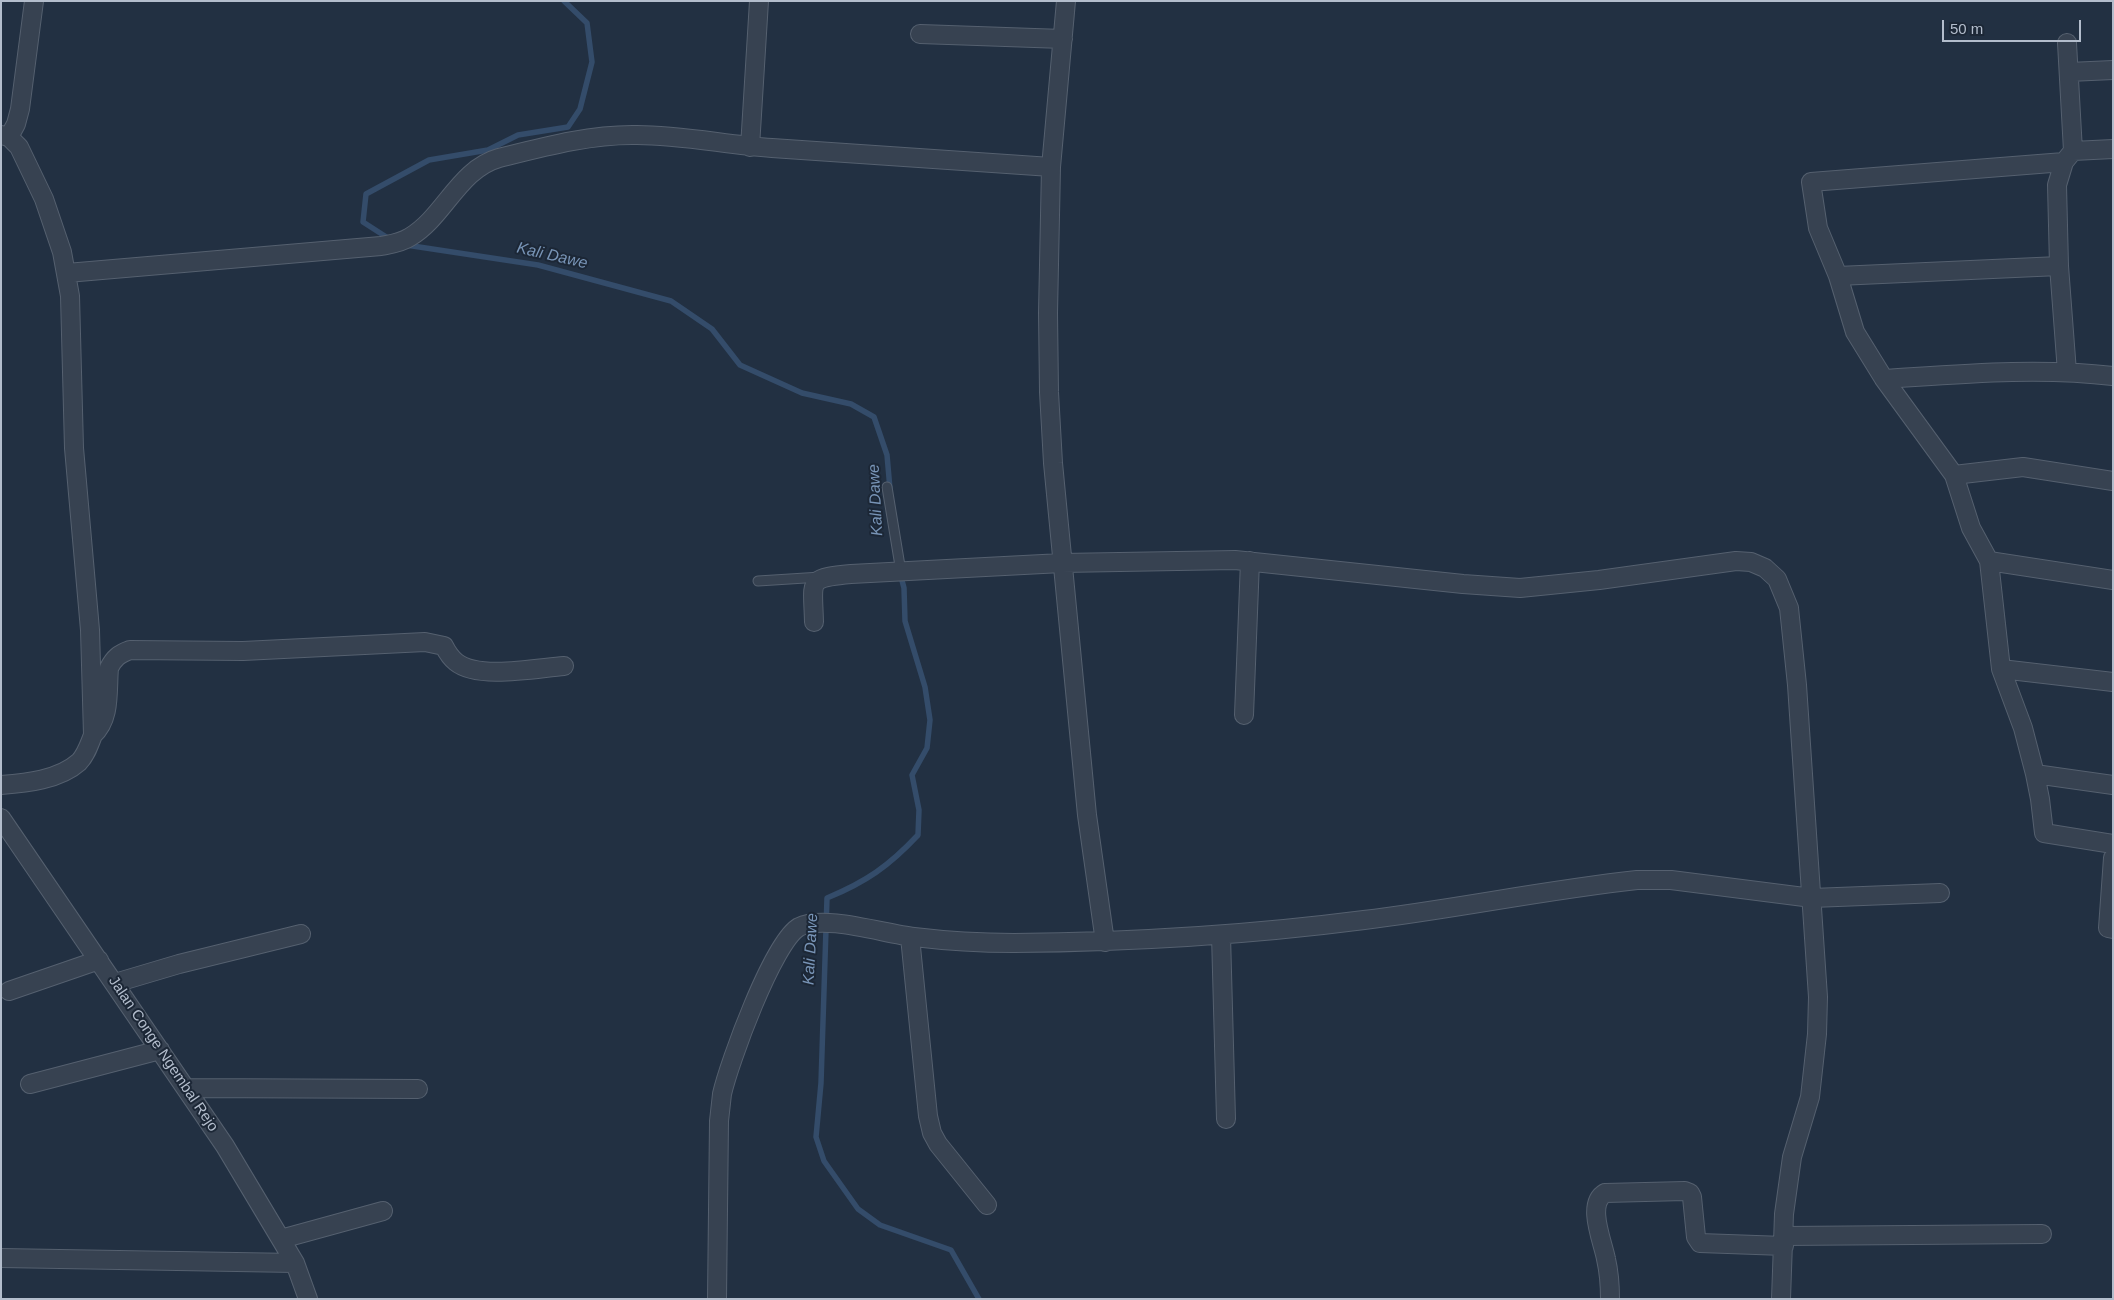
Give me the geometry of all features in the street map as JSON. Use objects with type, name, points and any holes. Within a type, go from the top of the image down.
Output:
[{"type":"street","points":[[1,785],[48,778],[66,771],[79,762],[88,750],[93,735],[90,630],[74,448],[68,272],[44,199],[19,148],[5,136],[16,124],[20,109],[34,1]]},
{"type":"street","points":[[750,147],[759,1]]},
{"type":"street","points":[[1066,1],[1051,167],[1048,313],[1049,392],[1053,463],[1087,815],[1105,942]]},
{"type":"street","points":[[920,34],[1063,39]]},
{"type":"street","points":[[2067,372],[2059,266],[2057,185],[2068,157],[2068,44]]},
{"type":"street","points":[[2069,72],[2113,70]]},
{"type":"street","points":[[68,272],[381,246],[396,243],[409,238],[425,226],[482,165],[497,159],[572,141],[636,135],[671,137],[750,147],[1051,167]]},
{"type":"street","points":[[2113,149],[2068,157],[1811,182],[1818,228],[1838,276],[1855,332],[1884,378],[1954,475],[1971,528],[1989,561],[2001,669],[2022,728],[2035,774],[2044,832],[2113,844]]},
{"type":"street","points":[[1838,276],[2059,266]]},
{"type":"street","points":[[1884,378],[2018,371],[2067,372],[2113,376]]},
{"type":"street","points":[[1954,475],[2023,467],[2113,481]]},
{"type":"street","points":[[814,622],[814,587],[816,581],[821,578],[901,572],[1062,563],[1196,560],[1250,561],[1503,588],[1551,586],[1736,561],[1752,562],[1765,568],[1778,579],[1789,608],[1797,685],[1818,996],[1817,1034],[1810,1097],[1792,1157],[1784,1214],[1781,1299]]},
{"type":"street","points":[[1244,715],[1250,561]]},
{"type":"street","points":[[1989,561],[2113,580]]},
{"type":"street","points":[[93,735],[100,728],[105,717],[109,668],[118,654],[130,650],[243,651],[426,642],[444,646],[457,663],[480,670],[507,671],[564,666]]},
{"type":"street","points":[[2001,669],[2113,682]]},
{"type":"street","points":[[2035,774],[2113,785]]},
{"type":"street","name":"Jalan Conge Ngembal Rejo","points":[[1,818],[225,1146],[295,1263],[308,1299]]},
{"type":"street","points":[[2113,858],[2108,928],[2113,929]]},
{"type":"street","points":[[717,1299],[719,1121],[722,1094],[748,1018],[773,963],[790,934],[797,928],[815,923],[838,924],[910,937],[971,943],[1105,942],[1220,935],[1364,920],[1637,880],[1671,880],[1812,898],[1940,893]]},
{"type":"street","points":[[115,983],[179,964],[301,934]]},
{"type":"street","points":[[1220,935],[1226,1119]]},
{"type":"street","points":[[910,937],[928,1116],[932,1133],[938,1144],[986,1205]]},
{"type":"street","points":[[9,991],[99,960]]},
{"type":"street","points":[[30,1084],[160,1050]]},
{"type":"street","points":[[186,1088],[418,1089]]},
{"type":"street","points":[[1610,1299],[1606,1259],[1597,1218],[1597,1202],[1599,1196],[1605,1193],[1684,1191],[1690,1193],[1696,1237],[1700,1242],[2042,1234]]},
{"type":"street","points":[[281,1238],[383,1211]]},
{"type":"street","points":[[1,1258],[295,1263]]},
{"type":"lane","points":[[887,488],[901,572]]},
{"type":"lane","points":[[758,581],[821,578]]},
{"type":"waterway","name":"Kali Dawe","points":[[391,240],[363,222],[366,194],[429,160],[488,150],[518,135],[568,127],[580,109],[592,62],[587,23],[564,1]]},
{"type":"waterway","name":"Kali Dawe","points":[[406,245],[538,265],[671,301],[712,329],[740,365],[802,393],[851,404],[874,417],[887,455],[890,489]]},
{"type":"waterway","name":"Kali Dawe","points":[[900,573],[904,588],[905,621],[925,687],[930,720],[927,748],[912,775],[919,810],[918,835],[897,856],[876,872],[854,886],[827,898],[821,1083],[816,1137],[824,1161],[858,1209],[880,1225],[951,1250],[979,1299]]}]
